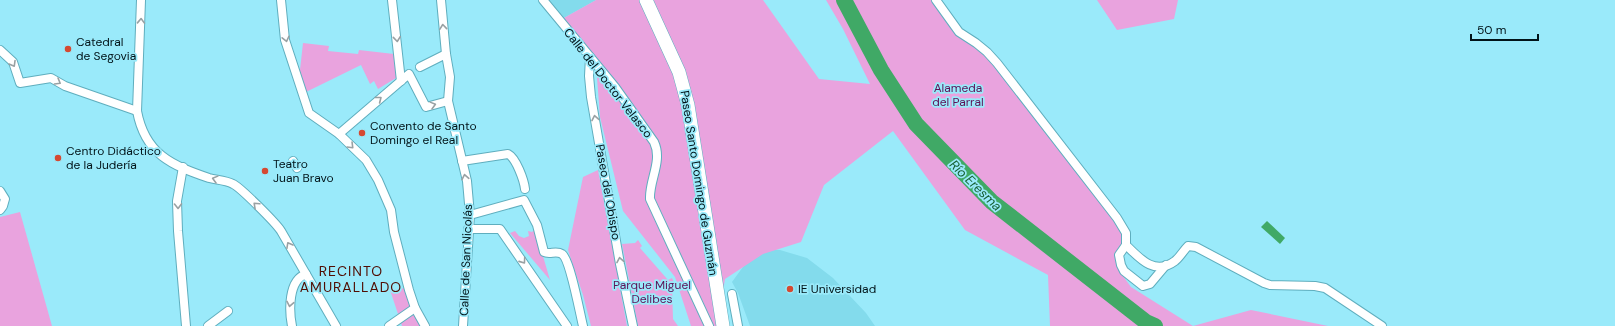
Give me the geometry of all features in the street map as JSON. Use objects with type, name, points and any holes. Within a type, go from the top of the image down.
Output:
[{"type":"main road","name":"Paseo Santo Domingo de Guzmán","points":[[646,0],[679,72],[688,105],[723,326]]},
{"type":"street","points":[[141,0],[137,111],[144,133],[153,149],[163,157],[183,167],[210,178],[233,184],[278,227],[336,326]]},
{"type":"street","points":[[281,0],[285,40],[309,113],[339,134],[366,160],[378,180],[391,210],[394,232],[409,290],[415,308],[425,326]]},
{"type":"street","points":[[392,0],[402,81]]},
{"type":"street","name":"Calle de San Nicolás","points":[[441,0],[450,82],[448,101],[466,181],[470,215],[463,326]]},
{"type":"street","name":"Calle del Doctor Velasco","points":[[543,0],[615,87],[655,145],[657,157],[650,199],[709,326]]},
{"type":"street","points":[[936,0],[959,32],[987,52],[1025,98],[1117,218],[1126,233],[1126,245],[1119,255],[1122,268],[1143,286],[1150,284],[1166,265]]},
{"type":"street","points":[[0,50],[13,62],[20,83],[51,78],[65,86],[137,111]]},
{"type":"street","points":[[420,68],[446,54]]},
{"type":"street","name":"Paseo del Obispo","points":[[590,57],[589,76],[591,97],[620,264],[633,326]]},
{"type":"street","points":[[339,134],[409,74],[426,107],[448,101]]},
{"type":"street","points":[[462,161],[508,154],[513,157],[521,176],[525,195],[537,225],[544,252],[548,254],[560,253],[564,256],[571,271],[583,326]]},
{"type":"street","points":[[183,167],[177,201],[186,326]]},
{"type":"street","points":[[0,190],[5,199],[0,210]]},
{"type":"street","points":[[470,215],[525,195]]},
{"type":"street","points":[[468,229],[500,229],[567,326]]},
{"type":"street","points":[[1126,245],[1148,265],[1155,266],[1166,265],[1176,260],[1188,246],[1196,247],[1270,285],[1315,286],[1325,288],[1382,326]]},
{"type":"street","points":[[292,326],[289,310],[295,283],[299,277],[306,274]]},
{"type":"street","points":[[732,294],[738,326]]},
{"type":"street","points":[[389,326],[415,308]]},
{"type":"street","points":[[208,326],[228,311]]},
{"type":"shaded area","points":[[548,0],[596,0],[562,19]]},
{"type":"shaded area","points":[[1267,221],[1285,238],[1280,244],[1261,227]]},
{"type":"shaded area","name":"IE Universidad","points":[[756,249],[780,250],[807,258],[833,278],[866,313],[875,326],[750,326],[738,293],[732,282]]},
{"type":"green space","name":"Alameda del Parral","points":[[596,0],[763,0],[819,79],[870,84],[843,29],[826,0],[936,0],[959,32],[976,43],[1126,233],[1119,268],[1120,272],[1131,287],[1193,326],[1050,326],[1048,275],[965,230],[893,131],[824,185],[801,242],[763,254],[725,279],[717,326],[691,326],[675,277],[623,211],[600,117],[596,64],[562,19]]},
{"type":"green space","points":[[1097,0],[1178,0],[1174,19],[1117,30]]},
{"type":"green space","points":[[303,43],[329,46],[328,51],[358,54],[359,50],[394,54],[396,78],[378,89],[374,81],[370,84],[361,65],[306,92],[299,70]]},
{"type":"green space","points":[[598,170],[627,326],[591,326],[583,295],[568,250],[583,177]]},
{"type":"green space","points":[[20,212],[52,326],[0,326],[0,217]]},
{"type":"green space","points":[[535,229],[550,280],[510,233],[515,231],[519,236],[524,238],[529,236],[528,231],[532,232]]},
{"type":"green space","name":"Parque Miguel Delibes","points":[[638,240],[642,246],[640,248],[668,280],[672,278],[675,285],[672,287],[673,319],[678,326],[638,326],[622,244],[635,243]]},
{"type":"green space","points":[[406,288],[417,300],[426,326],[402,326],[390,290]]},
{"type":"green space","points":[[1251,310],[1328,326],[1193,326]]},
{"type":"waterway","name":"Río Eresma","points":[[844,0],[881,70],[916,124],[992,202],[1146,322],[1155,326]]},
{"type":"place","name":"Catedral de Segovia","points":[[68,49]]},
{"type":"place","name":"Convento de Santo Domingo el Real","points":[[362,133]]},
{"type":"place","name":"Centro Didáctico de la Judería","points":[[58,158]]},
{"type":"place","name":"Teatro Juan Bravo","points":[[265,171]]},
{"type":"place","name":"IE Universidad","points":[[790,289]]},
{"type":"district","name":"RECINTO AMURALLADO","points":[[351,280]]}]
